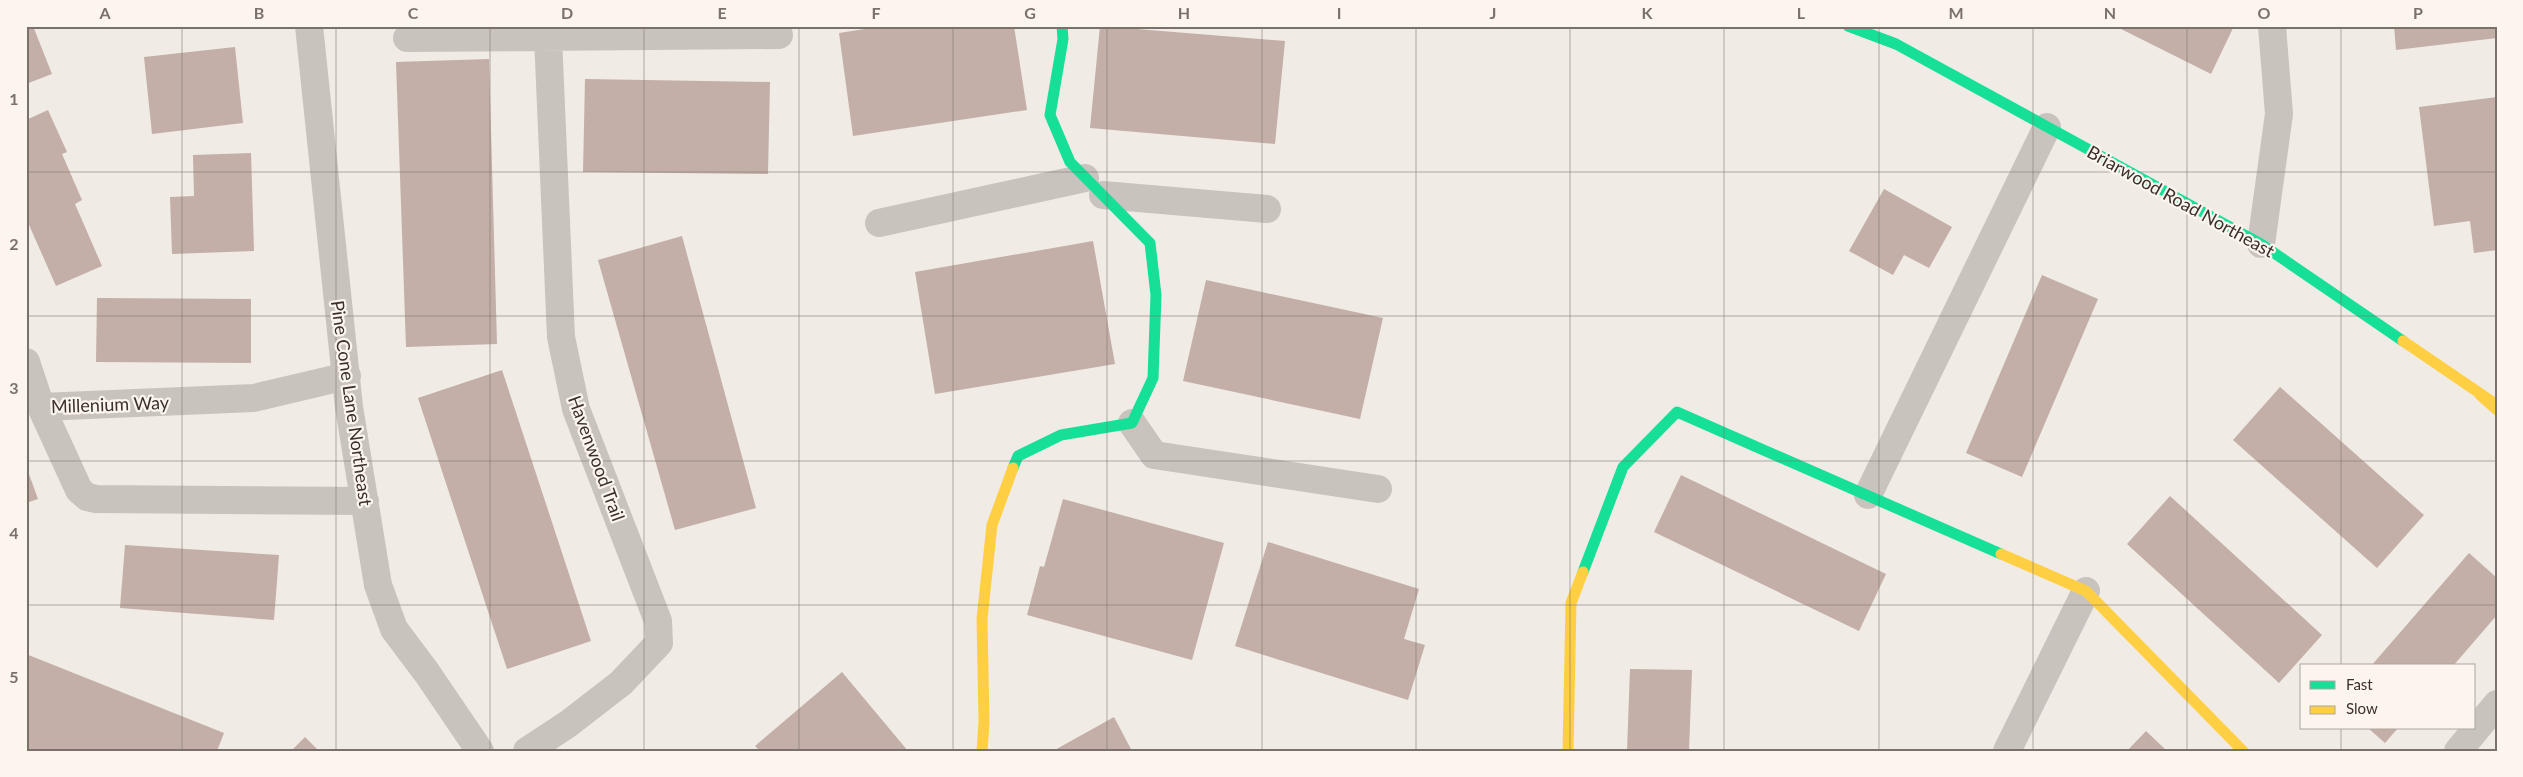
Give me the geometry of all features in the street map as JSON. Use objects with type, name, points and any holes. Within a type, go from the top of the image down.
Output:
[{"type":"street","name":"Pine Cone Lane Northeast","points":[[309,26],[349,407],[378,585],[394,629],[480,751]]},
{"type":"street","points":[[1062,26],[1063,39],[1050,114],[1070,162],[1150,243],[1156,295],[1153,378],[1132,423]]},
{"type":"street","name":"Briarwood Road Northeast","points":[[1848,26],[1896,44],[2262,244],[2497,405]]},
{"type":"street","points":[[2262,244],[2279,114],[2272,26]]},
{"type":"street","points":[[407,38],[779,35]]},
{"type":"street","name":"Havenwood Trail","points":[[528,751],[621,683],[659,643],[658,621],[576,409],[561,337],[548,37]]},
{"type":"street","points":[[1868,496],[2047,127]]},
{"type":"street","points":[[879,223],[1094,187],[1267,208]]},
{"type":"street","points":[[26,362],[41,407]]},
{"type":"street","name":"Millenium Way","points":[[347,376],[254,398],[41,407],[79,490],[86,497],[96,499],[365,501]]},
{"type":"street","points":[[2480,395],[2497,410]]},
{"type":"street","points":[[1568,751],[1571,603],[1623,467],[1677,412],[2086,591],[2243,751]]},
{"type":"street","points":[[1132,423],[1154,455],[1378,489]]},
{"type":"street","points":[[982,751],[984,722],[982,619],[992,525],[1018,456],[1061,435],[1132,423]]},
{"type":"street","points":[[2007,751],[2086,591]]},
{"type":"street","points":[[2476,729],[2497,704]]},
{"type":"street","points":[[2458,751],[2475,730]]},
{"type":"building","points":[[26,26],[33,26],[52,74],[26,84]]},
{"type":"building","points":[[884,26],[1014,26],[1027,110],[853,136],[839,33]]},
{"type":"building","points":[[1100,26],[1285,41],[1275,144],[1090,128]]},
{"type":"building","points":[[2115,26],[2234,26],[2211,74]]},
{"type":"building","points":[[2394,26],[2497,26],[2497,38],[2396,50]]},
{"type":"building","points":[[235,47],[243,123],[152,134],[144,57]]},
{"type":"building","points":[[489,59],[497,344],[406,347],[396,62]]},
{"type":"building","points":[[585,79],[770,82],[768,174],[583,172]]},
{"type":"building","points":[[2497,97],[2497,250],[2474,253],[2470,221],[2434,226],[2419,107]]},
{"type":"building","points":[[48,110],[67,152],[62,154],[82,200],[75,204],[102,266],[56,286],[26,218],[26,120]]},
{"type":"building","points":[[251,153],[254,251],[172,254],[170,197],[194,196],[193,155]]},
{"type":"building","points":[[1884,189],[1952,227],[1929,268],[1904,255],[1893,275],[1849,251]]},
{"type":"building","points":[[682,236],[756,508],[675,530],[598,260]]},
{"type":"building","points":[[1093,241],[1115,364],[935,394],[915,272]]},
{"type":"building","points":[[2042,275],[2098,299],[2022,477],[1966,453]]},
{"type":"building","points":[[1206,280],[1383,318],[1360,419],[1183,381]]},
{"type":"building","points":[[97,298],[251,299],[251,363],[96,362]]},
{"type":"building","points":[[502,370],[591,641],[507,669],[418,398]]},
{"type":"building","points":[[2280,387],[2424,515],[2377,568],[2233,440]]},
{"type":"building","points":[[26,466],[38,499],[26,503]]},
{"type":"building","points":[[1681,475],[1886,574],[1859,631],[1654,532]]},
{"type":"building","points":[[2170,496],[2322,635],[2279,683],[2127,544]]},
{"type":"building","points":[[1063,499],[1224,543],[1192,660],[1027,615],[1040,566],[1044,567]]},
{"type":"building","points":[[1268,542],[1419,589],[1404,639],[1425,645],[1408,700],[1235,646]]},
{"type":"building","points":[[125,545],[279,555],[274,620],[120,608]]},
{"type":"building","points":[[2469,553],[2497,578],[2497,615],[2455,664],[2373,664]]},
{"type":"building","points":[[26,654],[224,733],[217,751],[26,751]]},
{"type":"building","points":[[1630,669],[1692,670],[1689,751],[1627,751]]},
{"type":"building","points":[[842,672],[908,751],[760,751],[755,746]]},
{"type":"building","points":[[1114,717],[1132,751],[1053,751]]},
{"type":"building","points":[[2370,730],[2396,730],[2385,743]]},
{"type":"building","points":[[2146,731],[2167,751],[2127,751]]},
{"type":"building","points":[[305,737],[319,751],[291,751]]},
{"type":"traffic: fast","points":[[1013,468],[1018,456],[1061,435],[1132,423],[1153,378],[1156,295],[1150,243],[1070,162],[1050,115],[1063,39],[1062,26]]},
{"type":"traffic: fast","points":[[1848,26],[1896,44],[2261,244],[2403,341]]},
{"type":"traffic: fast","points":[[1583,572],[1623,467],[1677,412],[2001,554]]},
{"type":"traffic: slow","points":[[2403,341],[2497,405]]},
{"type":"traffic: slow","points":[[2480,395],[2497,410]]},
{"type":"traffic: slow","points":[[982,751],[984,722],[982,619],[992,525],[1013,468]]},
{"type":"traffic: slow","points":[[2001,554],[2086,591],[2243,751]]},
{"type":"traffic: slow","points":[[1568,751],[1571,603],[1583,572]]}]
